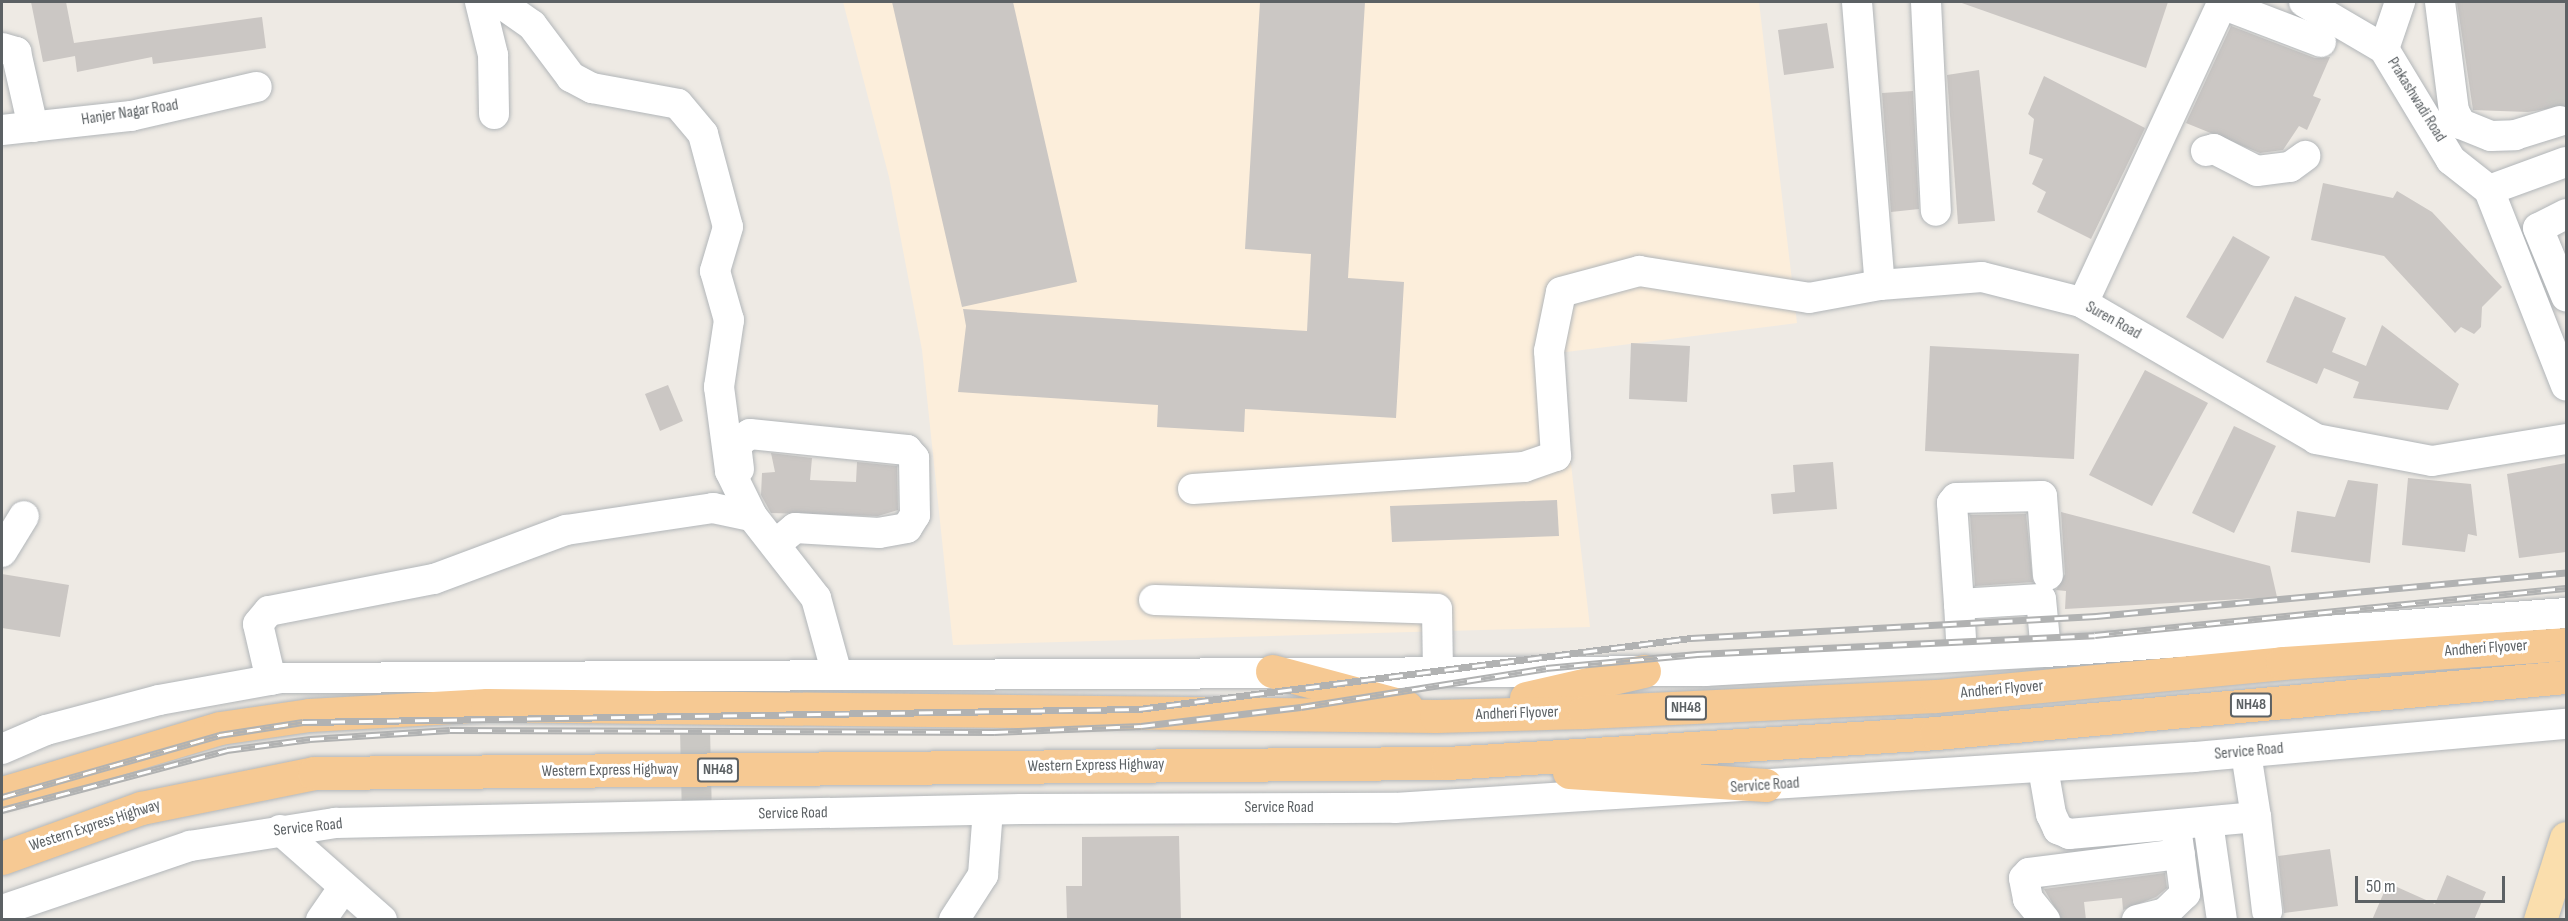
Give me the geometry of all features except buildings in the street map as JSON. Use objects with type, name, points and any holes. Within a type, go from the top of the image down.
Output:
[{"type":"highway","name":"Andheri Flyover","points":[[1436,716],[1936,696],[2282,663],[2566,644]]},
{"type":"highway","points":[[1272,671],[1340,686],[1436,716],[1644,671]]},
{"type":"highway","name":"Andheri Flyover","points":[[1447,763],[1936,733],[2566,677]]},
{"type":"highway","name":"NH48","points":[[2,793],[220,728],[332,713],[487,705],[1436,716]]},
{"type":"highway","points":[[1447,763],[1766,785]]},
{"type":"highway","name":"Western Express Highway","points":[[2,858],[141,808],[314,773],[1447,763]]},
{"type":"main road","points":[[2540,920],[2566,838]]},
{"type":"street","points":[[480,2],[493,55],[494,114]]},
{"type":"street","points":[[499,2],[532,25],[571,77],[592,88],[678,104],[703,134],[728,227],[715,271],[729,320],[719,387],[725,439],[734,482],[752,516]]},
{"type":"street","points":[[1857,2],[1880,285]]},
{"type":"street","points":[[1926,2],[1936,211]]},
{"type":"street","name":"Prakashwadi Road","points":[[2304,2],[2384,49],[2451,160],[2489,190]]},
{"type":"street","points":[[2384,49],[2400,2]]},
{"type":"street","points":[[2440,2],[2454,111],[2462,124],[2491,136],[2515,135],[2559,116],[2566,160],[2489,190],[2509,242],[2554,319],[2566,385]]},
{"type":"street","points":[[2083,303],[2167,132],[2222,4],[2321,42]]},
{"type":"street","points":[[2,48],[16,52],[33,127]]},
{"type":"street","name":"Hanjer Nagar Road","points":[[2,130],[131,116],[257,87]]},
{"type":"street","points":[[2167,132],[2206,151],[2228,165],[2234,163],[2275,171],[2305,156]]},
{"type":"street","points":[[2509,242],[2566,214]]},
{"type":"street","points":[[2538,228],[2566,296]]},
{"type":"street","name":"Suren Road","points":[[1193,489],[1524,467],[1556,456],[1549,351],[1561,292],[1639,271],[1809,298],[1880,285],[1982,277],[2083,303],[2316,439],[2432,461],[2566,439]]},
{"type":"street","points":[[271,680],[258,624],[269,611],[434,579],[566,530],[713,508],[752,516],[782,537],[886,533],[907,528],[915,515],[914,458],[907,450],[743,435],[736,444],[741,489],[756,514],[782,537],[816,598],[837,674]]},
{"type":"street","points":[[1962,656],[1952,503],[1956,498],[2042,496],[2048,574]]},
{"type":"street","points":[[2,552],[24,516]]},
{"type":"street","points":[[1959,604],[2041,599],[2046,652]]},
{"type":"street","points":[[1154,600],[1437,609],[1438,670]]},
{"type":"street","points":[[2,749],[45,730],[159,700],[271,680],[1272,671],[1644,671],[2046,652],[2566,613]]},
{"type":"street","name":"Service Road","points":[[2,910],[190,846],[335,823],[988,810],[1395,808],[2043,768],[2246,753],[2566,724]]},
{"type":"street","points":[[2213,863],[2249,863],[2261,912],[2256,817],[2246,753]]},
{"type":"street","points":[[2043,768],[2051,814],[2064,832],[2178,839]]},
{"type":"street","points":[[954,920],[983,875],[988,810]]},
{"type":"street","points":[[2044,920],[2028,899],[2024,878],[2029,873],[2178,839],[2208,822],[2256,817]]},
{"type":"street","points":[[2208,822],[2222,920]]},
{"type":"street","points":[[280,830],[382,920]]},
{"type":"street","points":[[2137,920],[2165,913],[2185,894],[2178,839]]},
{"type":"street","points":[[321,920],[344,887]]},
{"type":"shaded area","points":[[843,2],[1759,2],[1797,323],[1558,353],[1590,627],[953,645],[922,350],[889,177]]},
{"type":"tunnel","points":[[2558,110],[2566,97]]},
{"type":"tunnel","points":[[694,685],[697,815]]},
{"type":"railway","points":[[2,797],[219,735],[303,722],[1139,709],[1691,638],[2096,616],[2566,572]]},
{"type":"railway","points":[[2,810],[227,750],[310,739],[450,730],[994,732],[1141,726],[1301,707],[1546,668],[1697,654],[2095,635],[2566,588]]}]
